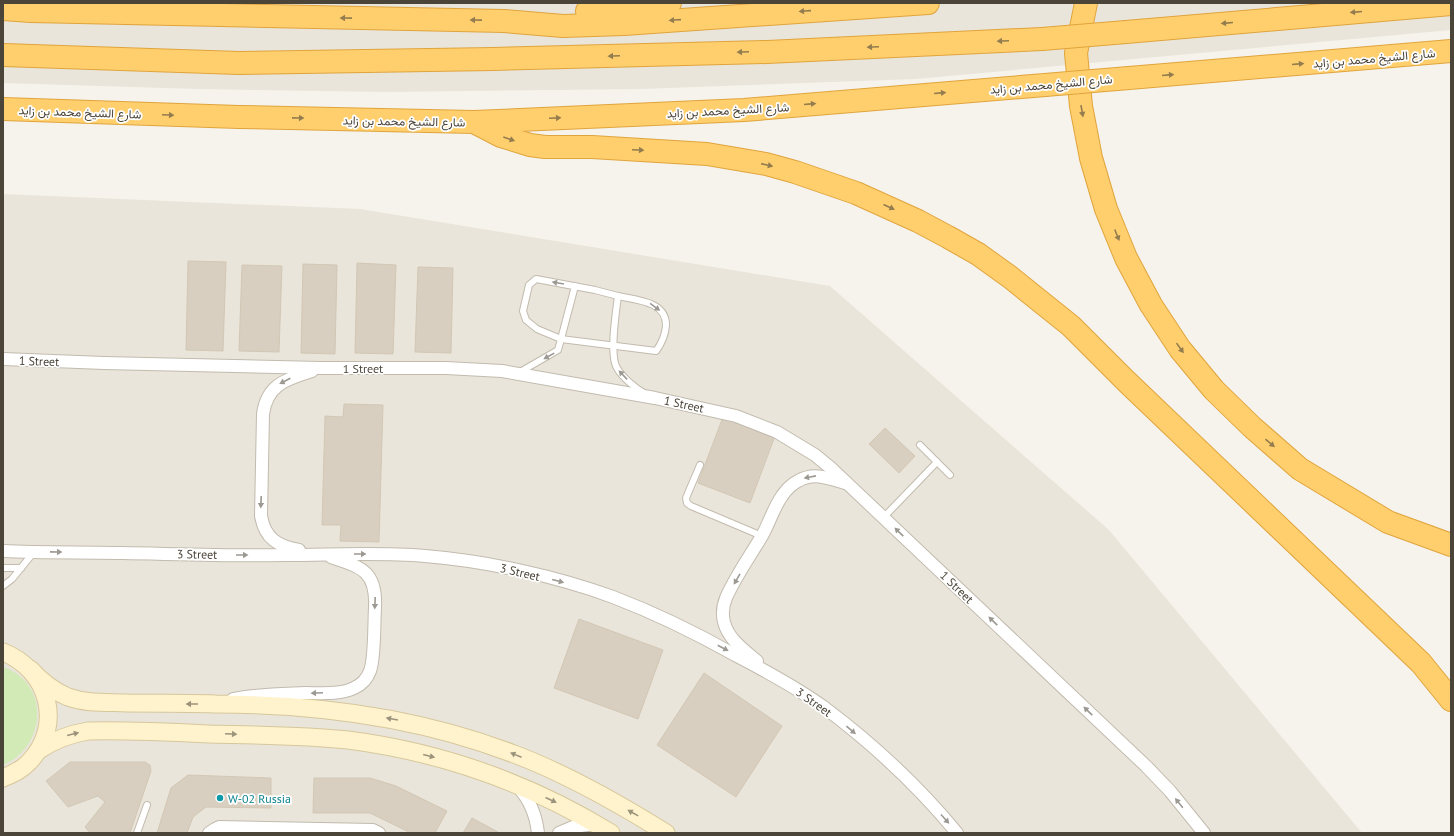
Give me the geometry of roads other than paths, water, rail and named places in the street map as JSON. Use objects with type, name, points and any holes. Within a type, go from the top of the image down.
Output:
[{"type":"highway","points":[[504,21],[670,3]]},
{"type":"highway","points":[[3,9],[31,11],[504,21],[563,26],[624,24],[928,3]]},
{"type":"highway","points":[[1086,3],[1076,53],[1081,106],[1091,158],[1106,209],[1126,258],[1151,305],[1176,343],[1214,390],[1252,427],[1300,469],[1388,522],[1451,545]]},
{"type":"highway","points":[[3,55],[239,63],[493,59],[767,52],[1042,39],[1451,4]]},
{"type":"highway","name":"شارع الشيخ محمد بن زايد","points":[[3,109],[239,117],[474,122],[744,110],[1451,52]]},
{"type":"highway","points":[[474,122],[501,136],[522,143],[545,147],[592,147],[677,152],[736,158],[766,164],[795,172],[856,193],[918,221],[966,247],[1010,277],[1071,326],[1126,381],[1421,663],[1451,700]]},
{"type":"street","name":"1 Street","points":[[3,359],[321,368],[446,368],[502,371],[654,398],[736,416],[770,429],[814,455],[884,517],[1146,766],[1170,791],[1204,833]]},
{"type":"street","points":[[218,704],[232,699],[260,694],[316,693],[349,690],[360,685],[368,676],[372,664],[375,598],[373,585],[367,574],[352,564],[321,554],[277,544],[268,535],[262,523],[263,414],[265,401],[272,390],[283,381],[321,368]]},
{"type":"street","points":[[773,675],[731,636],[724,622],[723,614],[726,598],[762,536],[782,496],[788,488],[806,478],[816,476],[826,477],[848,484]]},
{"type":"street","name":"3 Street","points":[[3,551],[204,555],[321,554],[424,556],[481,563],[587,588],[635,606],[696,634],[773,675],[824,708],[872,747],[927,800],[958,833]]},
{"type":"street","points":[[3,652],[14,657],[52,688],[79,700],[102,702],[296,707],[357,713],[395,719],[455,734],[514,754],[542,766],[610,800],[666,833]]},
{"type":"street","points":[[3,778],[16,773],[29,763],[39,750],[46,735],[48,718],[47,702],[42,686],[30,669]]},
{"type":"street","points":[[39,750],[62,737],[88,731],[319,738],[355,742],[412,752],[473,769],[565,807],[611,833]]},
{"type":"street","points":[[517,786],[532,808],[538,833]]},
{"type":"street","points":[[559,833],[573,827],[596,824]]},
{"type":"street","points":[[209,833],[219,828],[373,830],[379,833]]},
{"type":"lane","points":[[536,279],[595,290],[618,296],[650,303],[660,309],[666,320],[665,336],[656,351],[561,339],[537,328],[526,320],[523,311],[529,286],[536,279]]},
{"type":"lane","points":[[518,373],[558,350],[575,286]]},
{"type":"lane","points":[[618,296],[613,346],[616,367],[637,389],[654,398]]},
{"type":"lane","points":[[920,445],[950,475]]},
{"type":"lane","points":[[884,517],[937,462]]},
{"type":"lane","points":[[700,465],[686,498],[687,503],[762,536]]},
{"type":"lane","points":[[3,586],[34,552]]},
{"type":"lane","points":[[3,568],[21,568]]},
{"type":"lane","points":[[137,833],[147,805]]},
{"type":"place","name":"W-02 Russia","points":[[220,798]]}]
